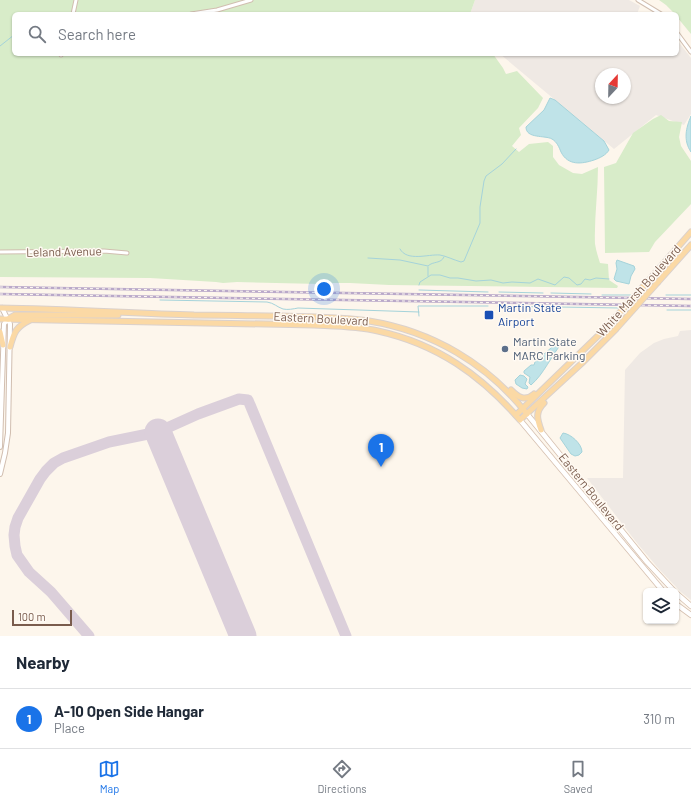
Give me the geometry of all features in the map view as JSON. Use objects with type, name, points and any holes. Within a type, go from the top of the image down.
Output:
[{"type":"main road","name":"White Marsh Boulevard","points":[[516,415],[604,330],[691,232]]},
{"type":"main road","name":"White Marsh Boulevard","points":[[520,420],[615,330],[691,245]]},
{"type":"main road","name":"Eastern Boulevard","points":[[1,308],[334,318],[379,323],[414,333],[447,346],[502,385],[541,430],[647,562],[671,588]]},
{"type":"main road","points":[[8,319],[14,315],[126,315],[139,313]]},
{"type":"main road","name":"Eastern Boulevard","points":[[0,319],[355,327],[398,336],[422,345],[457,363],[489,387],[516,415],[660,588]]},
{"type":"main road","points":[[10,346],[18,327],[31,320]]},
{"type":"main road","points":[[0,332],[3,346]]},
{"type":"main road","points":[[502,385],[508,387],[521,398],[527,399],[531,397],[554,374],[561,372]]},
{"type":"main road","points":[[541,430],[536,416],[538,410],[552,395],[555,388]]},
{"type":"main road","name":"Eastern Boulevard","points":[[679,596],[691,606]]},
{"type":"main road","points":[[679,606],[691,616]]},
{"type":"street","points":[[73,12],[76,0]]},
{"type":"street","points":[[204,12],[217,10],[252,0]]},
{"type":"street","points":[[638,0],[658,12]]},
{"type":"street","points":[[679,36],[691,52]]},
{"type":"street","name":"Leland Avenue","points":[[0,252],[104,251],[127,253]]},
{"type":"street","points":[[0,474],[8,433],[10,346],[10,324],[1,308]]},
{"type":"street","points":[[0,447],[4,324],[8,319]]},
{"type":"street","points":[[1,433],[8,433]]},
{"type":"street","points":[[1,438],[7,438]]},
{"type":"shaded area","points":[[475,0],[629,0],[640,6],[638,12],[471,12]]},
{"type":"shaded area","points":[[679,43],[691,58],[691,114],[684,125],[656,115],[614,149],[502,56],[679,56]]},
{"type":"shaded area","points":[[691,330],[691,600],[681,592],[679,588],[677,588],[659,569],[587,478],[623,478],[625,370],[640,353],[654,343],[678,336],[680,331]]},
{"type":"green space","points":[[0,0],[475,0],[471,12],[12,12],[12,56],[494,56],[506,74],[517,71],[543,98],[538,108],[519,128],[521,135],[512,146],[519,152],[529,144],[548,142],[553,146],[553,157],[559,165],[573,173],[582,174],[598,167],[595,244],[600,263],[608,264],[609,280],[618,286],[617,288],[389,285],[350,283],[223,283],[150,278],[0,277]]},
{"type":"green space","points":[[659,0],[691,0],[691,34],[679,19],[679,12],[673,12]]},
{"type":"green space","points":[[661,115],[669,121],[682,122],[679,137],[681,146],[691,161],[691,204],[655,242],[649,252],[605,253],[604,167],[616,163],[633,133]]},
{"type":"water","points":[[550,98],[555,100],[604,141],[609,150],[603,156],[589,161],[580,163],[571,162],[564,157],[557,143],[552,139],[529,133],[526,127],[544,110]]},
{"type":"water","points":[[691,116],[691,152],[688,148],[686,134]]},
{"type":"water","points":[[617,260],[634,266],[635,269],[629,284],[616,281],[614,279],[617,269]]},
{"type":"water","points":[[560,340],[562,343],[540,376],[531,385],[529,383],[530,377],[524,373],[524,371],[531,365],[534,365],[535,362]]},
{"type":"water","points":[[520,375],[527,379],[525,384],[528,387],[527,389],[516,384],[515,380]]},
{"type":"water","points":[[563,433],[576,440],[582,449],[582,452],[579,455],[575,456],[571,454],[560,438]]},
{"type":"waterway","points":[[0,46],[12,37]]},
{"type":"waterway","points":[[400,249],[403,253],[413,256],[440,255],[461,262],[464,261],[480,223],[480,207],[486,176],[502,164],[516,149]]},
{"type":"waterway","points":[[368,258],[400,260],[428,266],[432,263],[441,261],[444,257]]},
{"type":"waterway","points":[[428,267],[428,276]]},
{"type":"waterway","points":[[419,285],[420,282],[431,275],[476,281],[491,280],[503,283],[530,283],[538,279],[555,285],[564,277],[569,278],[577,285],[581,284],[585,279],[609,279]]},
{"type":"waterway","points":[[419,290],[488,292]]},
{"type":"waterway","points":[[499,292],[543,293]]},
{"type":"waterway","points":[[551,293],[591,294]]},
{"type":"waterway","points":[[602,295],[633,295]]},
{"type":"waterway","points":[[666,295],[691,295]]},
{"type":"waterway","points":[[160,300],[267,302],[283,309],[298,308],[419,312]]},
{"type":"waterway","points":[[419,316],[418,306],[488,306]]},
{"type":"waterway","points":[[498,306],[551,307]]},
{"type":"waterway","points":[[558,307],[620,308]]},
{"type":"waterway","points":[[667,310],[691,310]]},
{"type":"taxiway","points":[[89,636],[51,592],[29,572],[17,555],[14,535],[15,527],[18,518],[40,479],[54,463],[63,458],[109,442],[158,432],[198,414],[239,399],[248,400],[346,636]]},
{"type":"runway","points":[[158,432],[243,636]]},
{"type":"railway","points":[[0,287],[691,299]]},
{"type":"railway","points":[[0,294],[691,306]]},
{"type":"place","name":"Martin State Airport","points":[[489,315]]},
{"type":"place","name":"Martin State MARC Parking","points":[[505,349]]},
{"type":"place","name":"A-10 Open Side Hangar","points":[[381,467]]}]
